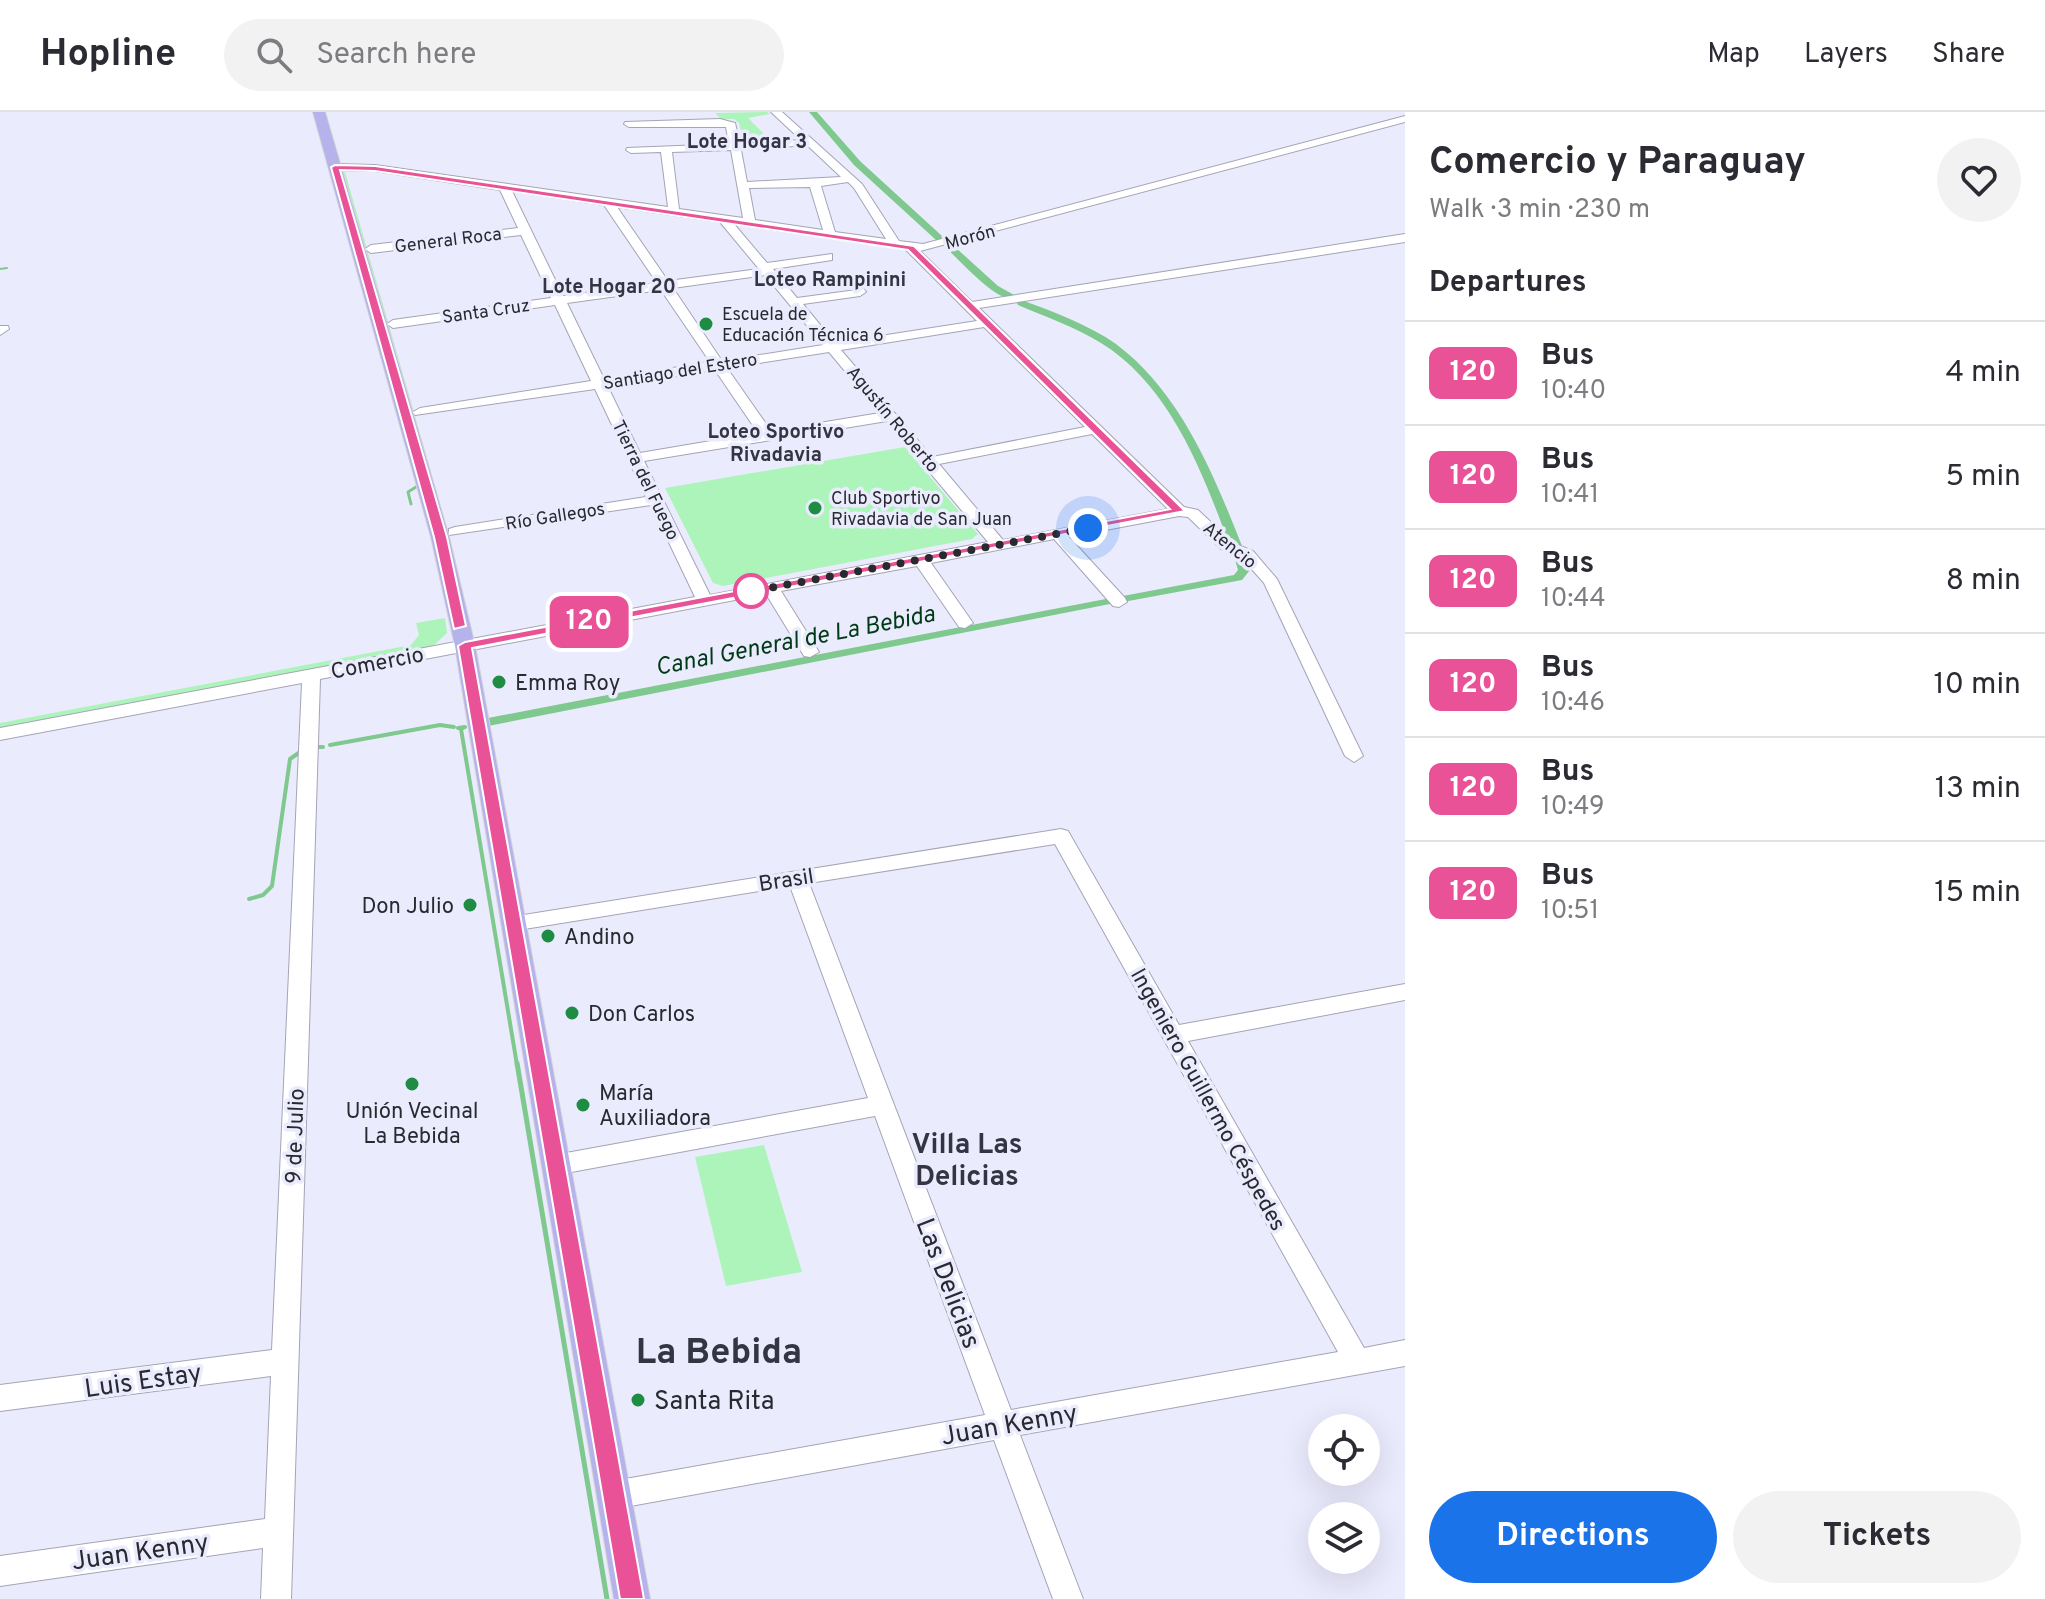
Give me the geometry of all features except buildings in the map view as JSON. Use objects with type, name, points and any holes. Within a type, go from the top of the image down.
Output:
[{"type":"main road","points":[[319,112],[371,249],[455,532],[467,616],[465,646]]},
{"type":"main road","points":[[330,112],[341,167],[440,537],[465,646],[632,1599]]},
{"type":"street","points":[[705,112],[715,122]]},
{"type":"street","points":[[776,112],[858,186],[896,245]]},
{"type":"street","name":"Morón","points":[[341,167],[504,187],[910,248],[927,248],[1405,119]]},
{"type":"street","points":[[629,124],[715,122],[731,125],[750,223]]},
{"type":"street","points":[[631,150],[809,142]]},
{"type":"street","points":[[666,149],[674,212]]},
{"type":"street","points":[[743,185],[815,184],[849,179]]},
{"type":"street","points":[[815,184],[830,235]]},
{"type":"street","name":"Tierra del Fuego","points":[[504,187],[704,600]]},
{"type":"street","points":[[608,202],[767,436]]},
{"type":"street","name":"Agustín Roberto","points":[[724,219],[999,545]]},
{"type":"street","name":"General Roca","points":[[371,249],[525,231]]},
{"type":"street","points":[[970,306],[1405,238]]},
{"type":"street","name":"Atencio","points":[[910,248],[1179,511],[1193,513],[1227,546],[1247,554],[1271,582],[1354,756]]},
{"type":"street","name":"Santa Cruz","points":[[393,324],[664,286],[828,257]]},
{"type":"street","points":[[794,302],[860,292]]},
{"type":"street","name":"Santiago del Estero","points":[[420,412],[987,323]]},
{"type":"street","points":[[635,458],[890,416]]},
{"type":"street","points":[[929,462],[1095,429]]},
{"type":"street","name":"Río Gallegos","points":[[455,532],[656,500]]},
{"type":"street","name":"Comercio","points":[[0,734],[1179,511]]},
{"type":"street","points":[[1058,534],[1119,602]]},
{"type":"street","points":[[920,559],[965,623]]},
{"type":"street","points":[[771,588],[810,652]]},
{"type":"street","name":"9 de Julio","points":[[276,1599],[311,674]]},
{"type":"street","name":"Brasil","points":[[512,923],[1061,836]]},
{"type":"street","name":"Ingeniero Guillermo Céspedes","points":[[1061,836],[1358,1362]]},
{"type":"street","name":"Las Delicias","points":[[797,878],[1068,1599]]},
{"type":"street","points":[[1173,1035],[1405,992]]},
{"type":"street","points":[[555,1165],[883,1105]]},
{"type":"street","name":"Juan Kenny","points":[[614,1495],[1405,1353]]},
{"type":"street","name":"Luis Estay","points":[[0,1398],[286,1361]]},
{"type":"street","name":"Juan Kenny","points":[[0,1571],[279,1531]]},
{"type":"green space","points":[[715,113],[770,114],[748,118],[773,143],[744,142],[739,123],[734,119],[721,119]]},
{"type":"green space","points":[[342,172],[345,172],[437,493],[434,493]]},
{"type":"green space","name":"Club Sportivo Rivadavia de San Juan","points":[[905,447],[978,534],[972,539],[723,586],[713,583],[665,488]]},
{"type":"green space","points":[[445,618],[447,633],[433,646],[0,728],[0,723],[411,645],[419,635],[416,623]]},
{"type":"green space","points":[[764,1145],[802,1272],[726,1286],[695,1157]]},
{"type":"waterway","name":"Canal General de La Bebida","points":[[813,112],[857,163],[939,238]]},
{"type":"waterway","name":"Canal General de La Bebida","points":[[952,249],[995,288],[1013,298]]},
{"type":"waterway","points":[[0,269],[7,268]]},
{"type":"waterway","name":"Canal General de La Bebida","points":[[1021,303],[1095,335],[1137,368],[1173,413],[1189,439],[1236,546]]},
{"type":"waterway","points":[[411,504],[408,492],[416,487]]},
{"type":"waterway","name":"Canal General de La Bebida","points":[[1123,599],[1238,578],[1244,570],[1239,553]]},
{"type":"waterway","name":"Canal General de La Bebida","points":[[488,722],[1111,601]]},
{"type":"waterway","points":[[330,745],[440,725],[454,727]]},
{"type":"waterway","points":[[458,728],[465,727],[461,729],[517,1065]]},
{"type":"waterway","points":[[249,899],[263,895],[272,886],[290,759],[300,752]]},
{"type":"waterway","points":[[517,1063],[607,1599]]},
{"type":"bus line","name":"120","points":[[459,626],[440,537],[335,167],[375,168],[910,248],[1179,511],[465,646],[632,1599]]},
{"type":"place","name":"Escuela de Educación Técnica 6","points":[[706,324]]},
{"type":"place","name":"Club Sportivo Rivadavia de San Juan","points":[[815,508]]},
{"type":"place","name":"Emma Roy","points":[[499,682]]},
{"type":"place","name":"Don Julio","points":[[470,905]]},
{"type":"place","name":"Andino","points":[[548,936]]},
{"type":"place","name":"Don Carlos","points":[[572,1013]]},
{"type":"place","name":"Unión Vecinal La Bebida","points":[[412,1084]]},
{"type":"place","name":"María Auxiliadora","points":[[583,1105]]},
{"type":"place","name":"Santa Rita","points":[[638,1400]]},
{"type":"district","name":"Lote Hogar 3","points":[[747,141]]},
{"type":"district","name":"Loteo Rampinini","points":[[830,279]]},
{"type":"district","name":"Lote Hogar 20","points":[[609,286]]},
{"type":"district","name":"Loteo Sportivo Rivadavia","points":[[776,442]]},
{"type":"district","name":"Villa Las Delicias","points":[[967,1159]]},
{"type":"district","name":"La Bebida","points":[[719,1350]]},
{"type":"route","points":[[751,591],[748,592],[1088,528]]}]
